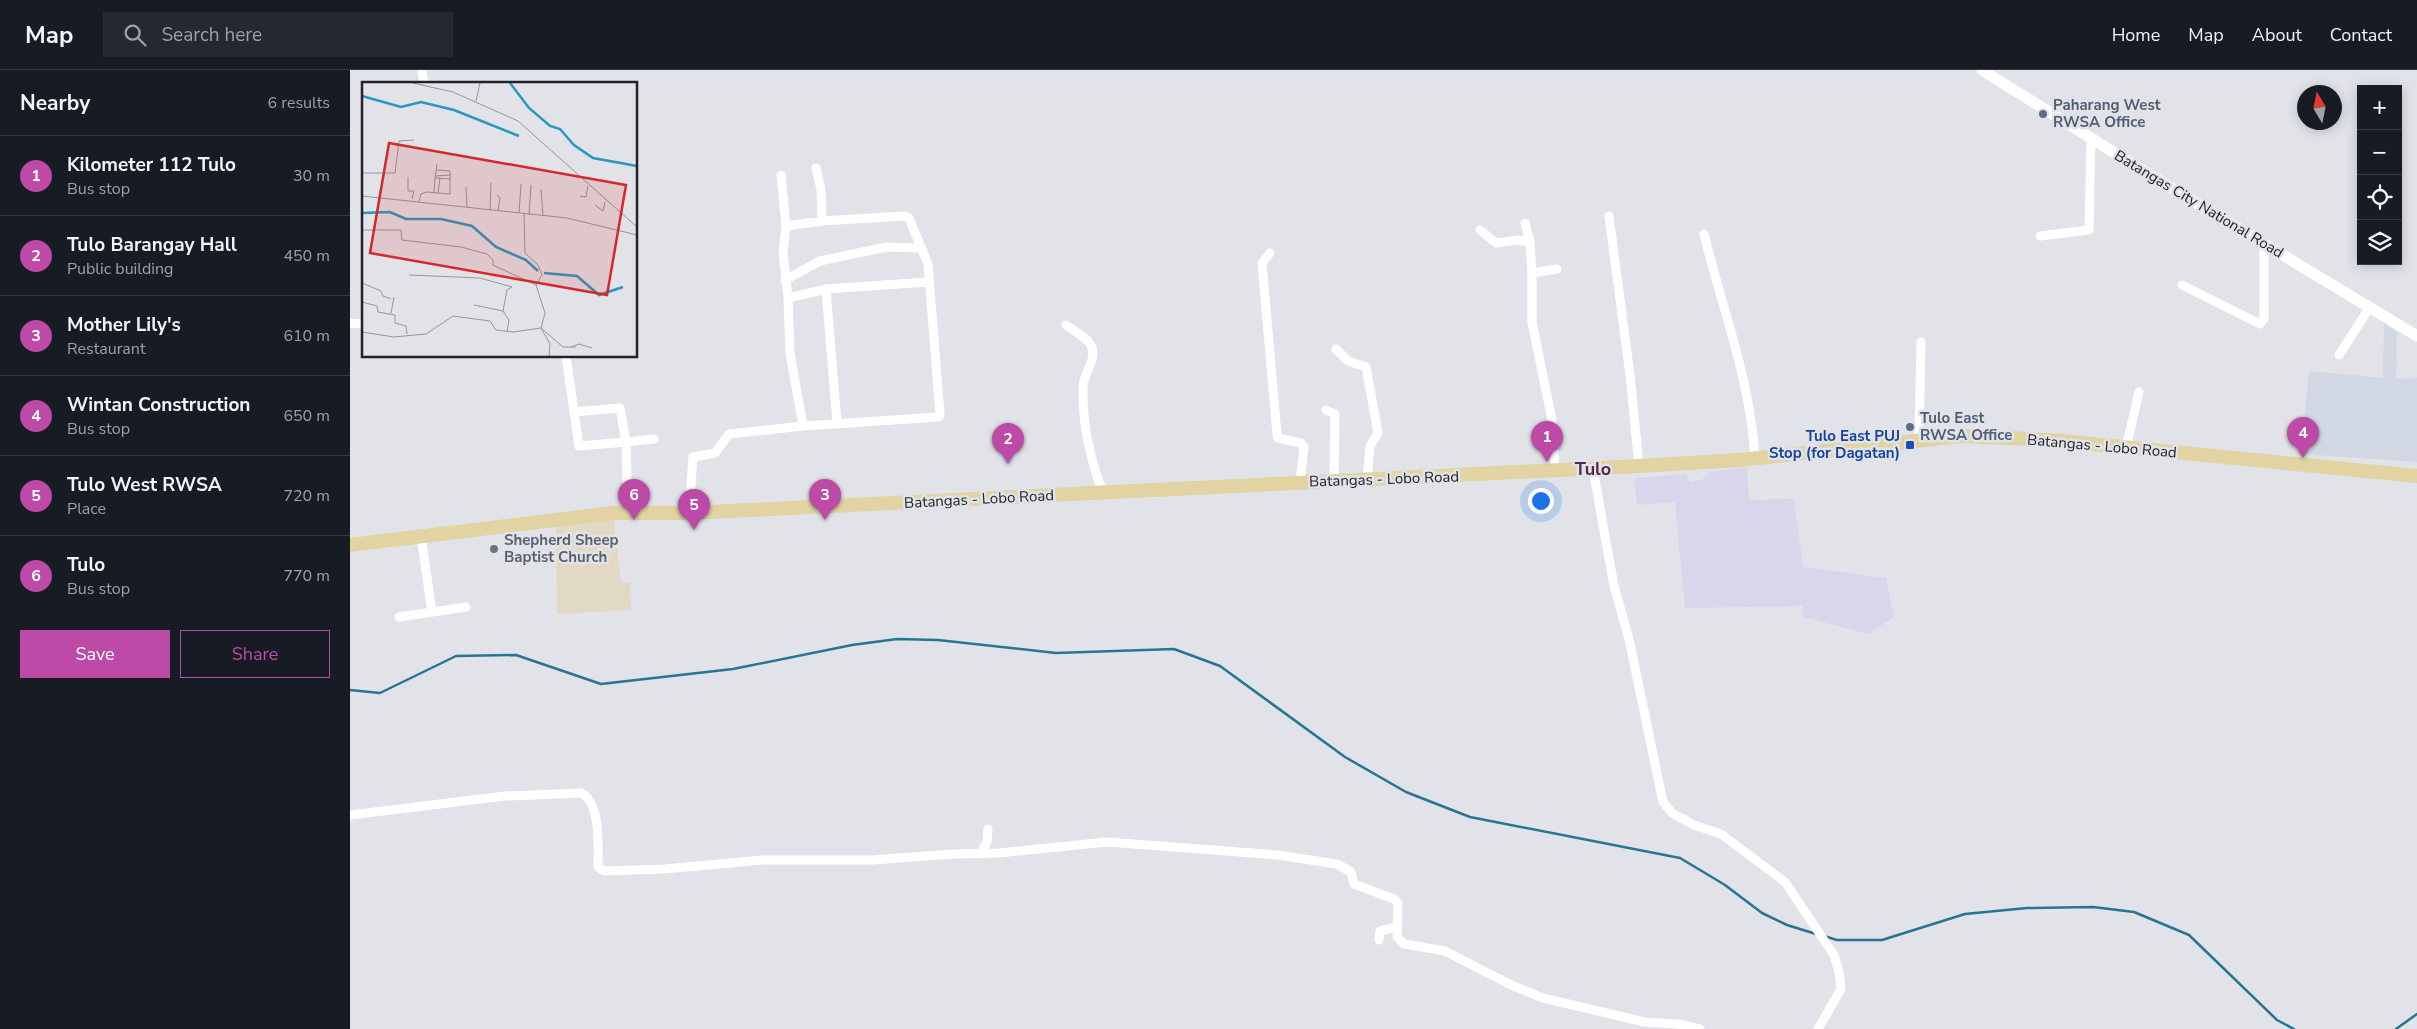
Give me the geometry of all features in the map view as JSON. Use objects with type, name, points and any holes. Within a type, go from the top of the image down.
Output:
[{"type":"main road","name":"Batangas - Lobo Road","points":[[350,545],[566,517],[628,512],[689,513],[1592,469],[1755,458],[1961,436],[2003,437],[2417,476]]},
{"type":"street","name":"Batangas City National Road","points":[[1982,70],[2417,336]]},
{"type":"street","points":[[2040,236],[2087,232],[2091,138]]},
{"type":"street","points":[[816,168],[821,189],[822,221]]},
{"type":"street","points":[[781,175],[786,226],[783,241],[790,353],[803,426]]},
{"type":"street","points":[[689,513],[693,456],[715,453],[729,434],[803,426],[939,417],[928,264],[909,218],[904,216],[822,221],[786,226]]},
{"type":"street","points":[[1609,216],[1630,375],[1639,466]]},
{"type":"street","points":[[1525,223],[1530,242],[1532,322],[1552,420],[1554,471]]},
{"type":"street","points":[[1480,230],[1496,243],[1518,240],[1530,242]]},
{"type":"street","points":[[1704,234],[1745,387],[1753,426],[1755,458]]},
{"type":"street","points":[[2182,285],[2260,324],[2264,318],[2264,244]]},
{"type":"street","points":[[786,280],[820,261],[887,247],[921,248]]},
{"type":"street","points":[[1270,253],[1262,263],[1277,434],[1278,438],[1304,446],[1300,482]]},
{"type":"street","points":[[1532,273],[1557,269]]},
{"type":"street","points":[[788,298],[796,294],[826,289],[928,282]]},
{"type":"street","points":[[826,289],[837,424]]},
{"type":"street","points":[[2339,355],[2370,307]]},
{"type":"street","points":[[1066,325],[1091,345],[1093,351],[1083,383],[1084,406],[1091,457],[1103,492]]},
{"type":"street","points":[[1919,440],[1921,342]]},
{"type":"street","points":[[1336,349],[1348,361],[1366,367],[1378,434],[1370,446],[1367,480]]},
{"type":"street","points":[[566,358],[579,446],[654,439]]},
{"type":"street","points":[[2126,448],[2139,392]]},
{"type":"street","points":[[574,412],[620,408],[626,442],[628,512]]},
{"type":"street","points":[[1326,410],[1335,414],[1334,481]]},
{"type":"street","points":[[1592,469],[1614,586],[1629,639],[1638,692],[1663,802],[1672,813],[1694,825],[1721,834],[1785,882],[1834,955],[1839,972],[1841,989],[1818,1029]]},
{"type":"street","points":[[421,536],[432,612]]},
{"type":"street","points":[[399,617],[466,607]]},
{"type":"street","points":[[350,815],[505,796],[582,793],[588,796],[593,805],[598,841],[598,867],[604,871],[683,868],[762,860],[873,860],[930,855],[999,853],[1107,842],[1264,853],[1337,864],[1351,872],[1354,884],[1378,892],[1398,903],[1397,937],[1404,944],[1444,950],[1509,984],[1543,998],[1644,1022],[1678,1024],[1700,1029]]},
{"type":"street","points":[[981,853],[988,838],[988,829]]},
{"type":"street","points":[[1379,940],[1380,931],[1397,926]]},
{"type":"shaded area","points":[[2384,323],[2397,333],[2396,379],[2417,378],[2417,462],[2301,454],[2309,371],[2383,378]]},
{"type":"shaded area","points":[[1747,467],[1749,500],[1794,499],[1803,567],[1886,578],[1894,617],[1868,634],[1803,617],[1802,606],[1685,608],[1675,502],[1637,505],[1634,478],[1686,474],[1691,482],[1702,480],[1707,473]]},
{"type":"shaded area","points":[[614,520],[621,583],[630,582],[631,610],[557,614],[556,525]]},
{"type":"waterway","points":[[350,690],[380,693],[456,656],[516,655],[601,684],[733,669],[852,645],[897,639],[938,640],[1056,653],[1174,649],[1220,666],[1345,757],[1406,792],[1470,817],[1680,858],[1725,885],[1762,913],[1787,925],[1816,934]]},
{"type":"waterway","points":[[1824,936],[1837,940],[1882,940],[1965,914],[2027,908],[2093,907],[2134,912],[2189,935],[2277,1020],[2294,1029]]},
{"type":"waterway","points":[[2396,1029],[2417,1014]]},
{"type":"place","name":"Paharang West RWSA Office","points":[[2043,114]]},
{"type":"place","name":"Tulo East RWSA Office","points":[[1910,427]]},
{"type":"place","name":"Tulo East PUJ Stop (for Dagatan)","points":[[1910,445]]},
{"type":"place","name":"Wintan Construction","points":[[2303,458]]},
{"type":"place","name":"Kilometer 112 Tulo","points":[[1547,462]]},
{"type":"place","name":"Tulo Barangay Hall","points":[[1008,464]]},
{"type":"place","name":"Tulo","points":[[634,520]]},
{"type":"place","name":"Mother Lily's","points":[[825,520]]},
{"type":"place","name":"Tulo West RWSA","points":[[694,530]]},
{"type":"place","name":"Shepherd Sheep Baptist Church","points":[[494,549]]},
{"type":"district","name":"Tulo","points":[[1593,469]]}]
